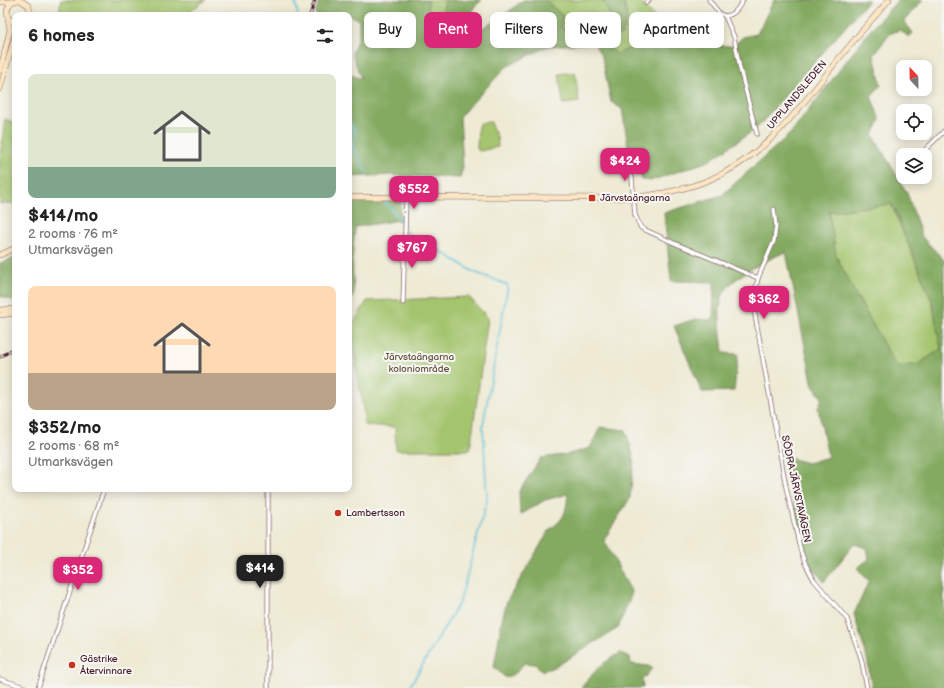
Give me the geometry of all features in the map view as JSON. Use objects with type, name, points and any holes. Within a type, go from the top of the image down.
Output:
[{"type":"street","points":[[646,3],[649,0]]},
{"type":"street","points":[[710,0],[720,14],[725,16],[734,37],[740,69],[757,134]]},
{"type":"street","points":[[725,16],[734,13],[743,0]]},
{"type":"street","name":"UPPLANDSLEDEN","points":[[352,196],[633,198],[670,192],[708,180],[741,163],[759,150],[792,119],[855,39],[889,0]]},
{"type":"street","points":[[0,72],[10,30],[7,10],[16,1]]},
{"type":"street","points":[[0,2],[16,1],[28,3]]},
{"type":"street","points":[[0,10],[12,20]]},
{"type":"street","points":[[0,89],[12,47]]},
{"type":"street","points":[[927,148],[944,131]]},
{"type":"street","points":[[628,163],[632,178],[633,198],[638,222],[646,231],[758,278]]},
{"type":"street","points":[[403,303],[406,196]]},
{"type":"street","name":"SÖDRA JÄRVSTAVÄGEN","points":[[774,209],[776,226],[774,241],[758,278],[754,298],[754,311],[786,487],[801,552],[806,565],[814,580],[847,619],[861,658],[867,688]]},
{"type":"street","points":[[0,255],[12,249]]},
{"type":"street","points":[[0,310],[12,309]]},
{"type":"street","points":[[0,315],[12,313]]},
{"type":"street","points":[[38,688],[103,492]]},
{"type":"street","points":[[268,492],[268,688]]},
{"type":"street","points":[[0,679],[27,688]]},
{"type":"green space","points":[[61,0],[206,0],[188,12],[59,12]]},
{"type":"green space","points":[[319,0],[428,0],[429,12],[424,12],[424,48],[482,48],[482,28],[490,23],[490,48],[544,48],[506,67],[460,116],[463,167],[460,178],[392,175],[352,177],[352,75],[361,79],[352,53],[359,35],[359,20],[352,16],[352,12],[316,12]]},
{"type":"green space","points":[[428,0],[445,0],[443,12],[429,12]]},
{"type":"green space","points":[[445,0],[482,0],[474,7],[472,12],[443,12]]},
{"type":"green space","points":[[523,0],[545,0],[562,15],[561,27],[565,30],[565,45],[557,45],[557,12],[508,12]]},
{"type":"green space","points":[[601,0],[609,12],[565,12],[565,30],[561,27],[562,15],[545,1]]},
{"type":"green space","points":[[601,0],[624,0],[627,18],[622,35],[621,12],[609,12]]},
{"type":"green space","points":[[624,0],[638,0],[650,12],[629,12],[629,48],[631,48],[616,54],[610,48],[621,48],[621,27],[624,30],[627,18]]},
{"type":"green space","points":[[774,0],[869,0],[757,128],[709,161],[650,181],[642,180],[635,155],[628,146],[622,109],[611,102],[602,57],[597,48],[610,48],[616,54],[631,48],[724,48],[724,45],[733,46],[743,37],[757,34]]},
{"type":"green space","points":[[898,0],[923,0],[904,21],[913,33],[909,37],[900,30],[889,34],[874,55],[881,85],[871,96],[880,120],[873,135],[896,174],[896,184],[902,184],[907,193],[922,237],[944,260],[944,688],[872,688],[867,658],[854,614],[869,581],[857,568],[869,559],[867,548],[854,544],[824,582],[809,563],[801,537],[785,457],[808,463],[828,457],[818,408],[822,398],[813,386],[786,252],[759,264],[740,276],[726,290],[722,297],[720,317],[723,353],[738,354],[734,391],[702,392],[674,326],[695,319],[713,320],[714,282],[671,281],[664,213],[722,195],[791,133],[871,29]],"holes":[[[892,204],[932,301],[941,349],[917,365],[896,366],[836,256],[829,212]]]},
{"type":"green space","points":[[575,72],[579,102],[563,104],[559,74]]},
{"type":"green space","points":[[5,119],[12,122],[12,203],[0,204],[0,158]]},
{"type":"green space","points":[[491,122],[493,130],[497,136],[498,147],[479,151],[477,149],[478,126],[480,123]]},
{"type":"green space","points":[[352,201],[401,201],[400,220],[355,227],[352,261]]},
{"type":"green space","points":[[891,204],[932,301],[941,349],[917,365],[896,366],[836,256],[829,211]]},
{"type":"green space","points":[[12,259],[12,300],[0,296],[0,263]]},
{"type":"green space","points":[[352,261],[354,294],[352,298]]},
{"type":"green space","name":"Järvstaängarna koloniområde","points":[[469,297],[488,318],[470,450],[396,450],[395,427],[364,425],[364,414],[352,343],[352,325],[367,301]]},
{"type":"green space","points":[[600,427],[626,430],[634,459],[630,498],[604,540],[632,593],[618,628],[555,667],[541,671],[535,664],[524,663],[517,672],[506,678],[494,667],[502,620],[507,601],[550,529],[562,518],[568,494],[545,500],[520,515],[519,491],[541,458],[569,454],[590,448]]},
{"type":"green space","points":[[621,653],[630,657],[631,664],[648,666],[652,668],[646,676],[642,678],[643,688],[581,688],[599,668]]},
{"type":"waterway","points":[[295,0],[297,12]]},
{"type":"waterway","points":[[352,126],[356,132],[352,146]]},
{"type":"waterway","points":[[352,146],[367,173]]},
{"type":"waterway","points":[[385,202],[404,226]]},
{"type":"waterway","points":[[406,230],[415,244],[439,250],[474,272],[508,285],[483,425],[487,500],[460,601],[409,688]]},
{"type":"railway","points":[[311,12],[315,0]]},
{"type":"railway","points":[[0,357],[12,350]]},
{"type":"place","name":"Järvstaängarna","points":[[592,198]]},
{"type":"place","name":"Lambertsson","points":[[338,513]]},
{"type":"place","name":"Gästrike Återvinnare","points":[[72,665]]}]
